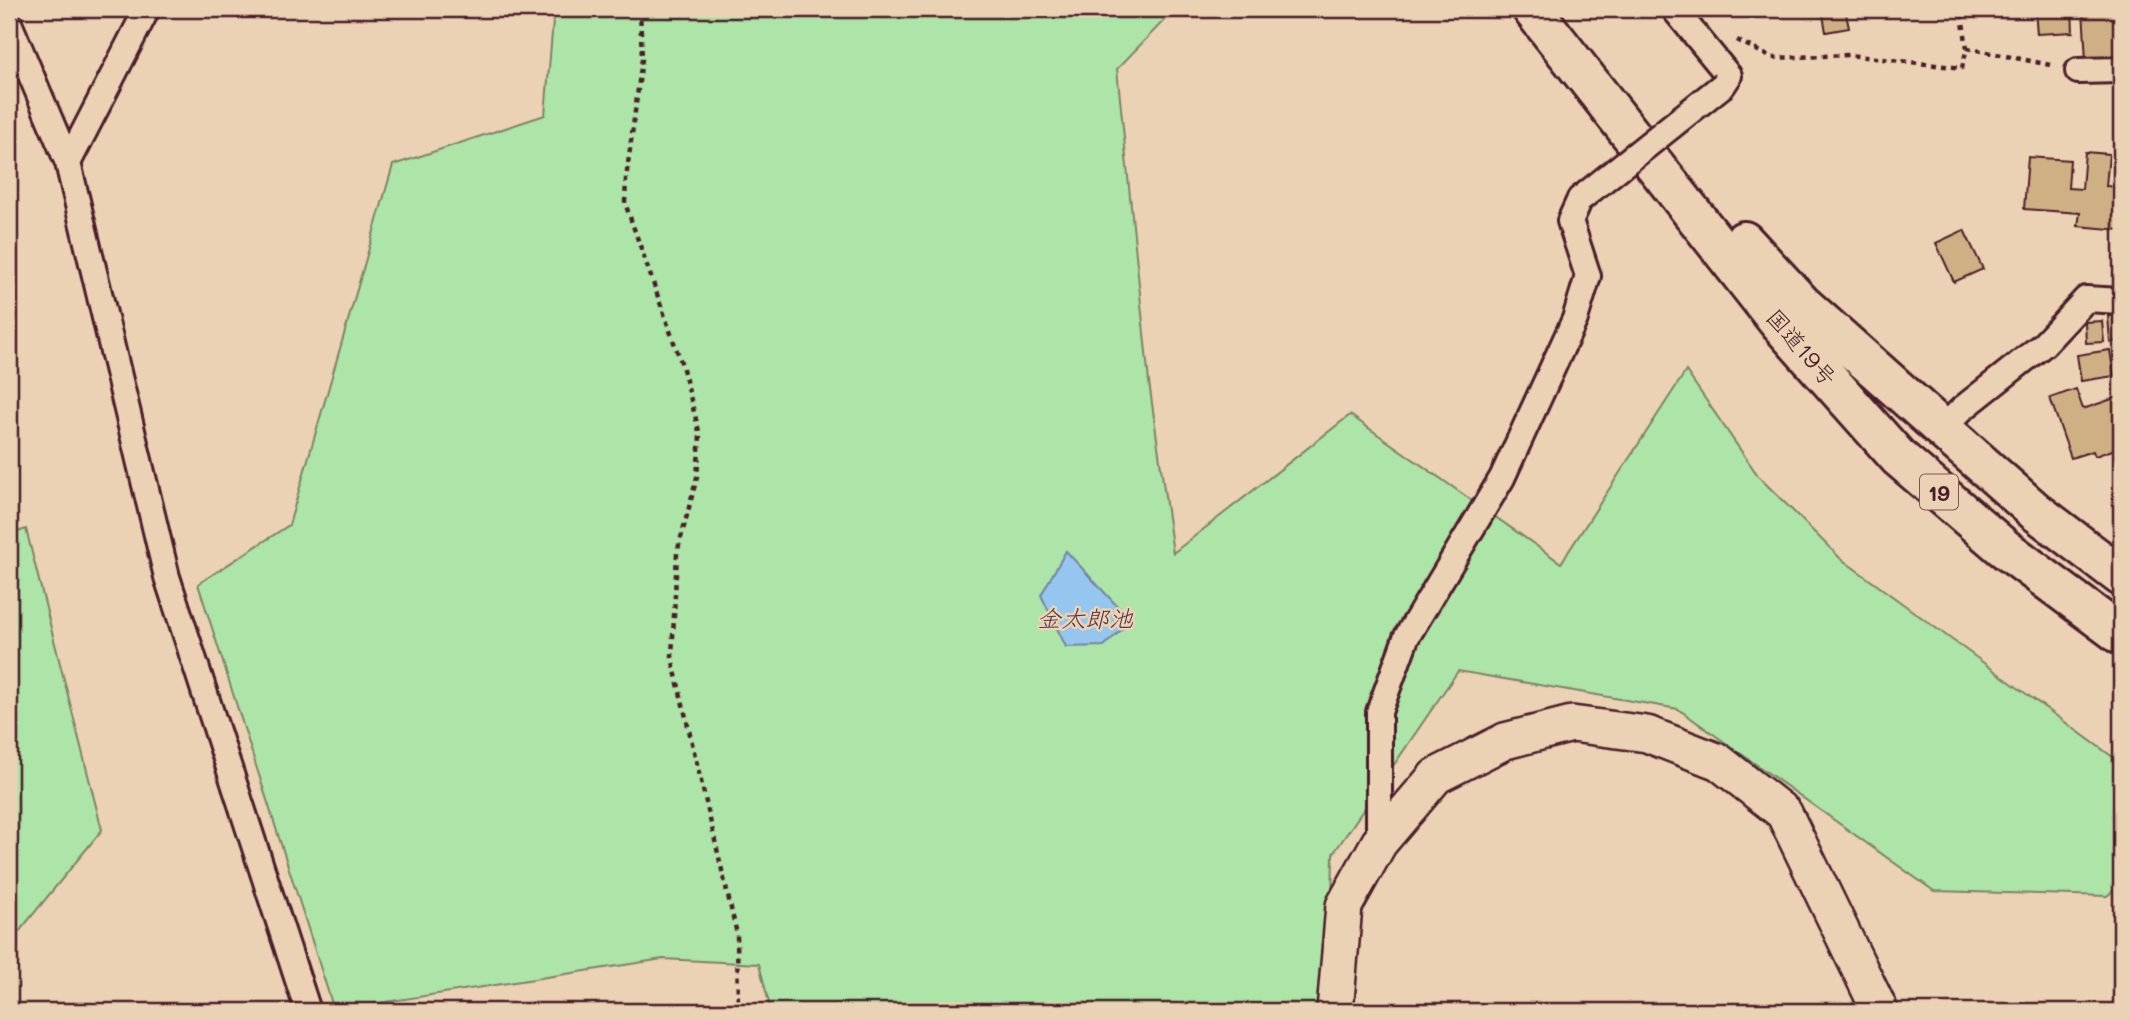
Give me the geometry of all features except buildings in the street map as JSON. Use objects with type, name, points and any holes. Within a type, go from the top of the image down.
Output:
[{"type":"highway","name":"国道19号","points":[[1532,9],[1780,323],[1898,457],[2004,548],[2121,635]]},
{"type":"highway","name":"国道19号","points":[[1555,9],[1709,203],[1802,304],[2035,511],[2121,576]]},
{"type":"street","points":[[68,163],[147,9]]},
{"type":"street","points":[[1379,843],[1378,712],[1406,638],[1502,478],[1575,318],[1588,276],[1570,221],[1580,199],[1723,85],[1729,76],[1674,9]]},
{"type":"street","points":[[9,23],[68,163],[167,577],[308,1011]]},
{"type":"street","points":[[2078,71],[2121,69]]},
{"type":"street","points":[[1942,429],[1962,409],[2044,344],[2086,299],[2121,301]]},
{"type":"street","points":[[1335,1011],[1344,906],[1379,843],[1436,776],[1505,741],[1572,723],[1647,734],[1718,762],[1784,813],[1880,1011]]},
{"type":"path","points":[[640,9],[642,60],[625,204],[682,365],[700,435],[697,477],[677,553],[672,658],[737,934],[738,1011]]},
{"type":"path","points":[[1736,40],[1772,58],[1848,55],[1962,68],[1967,48],[1961,9]]},
{"type":"path","points":[[1967,48],[2078,71]]},
{"type":"green space","points":[[554,9],[1175,9],[1117,69],[1149,382],[1173,553],[1350,415],[1561,563],[1686,371],[1759,477],[1840,558],[2121,763],[2121,884],[2107,896],[1934,891],[1678,709],[1458,671],[1333,854],[1330,1011],[771,1011],[759,964],[663,959],[334,1010],[198,584],[289,525],[393,165],[545,115]]},
{"type":"green space","points":[[26,529],[102,830],[9,944],[9,535]]},
{"type":"water","name":"金太郎池","points":[[1066,551],[1131,621],[1104,646],[1066,647],[1041,595]]}]
